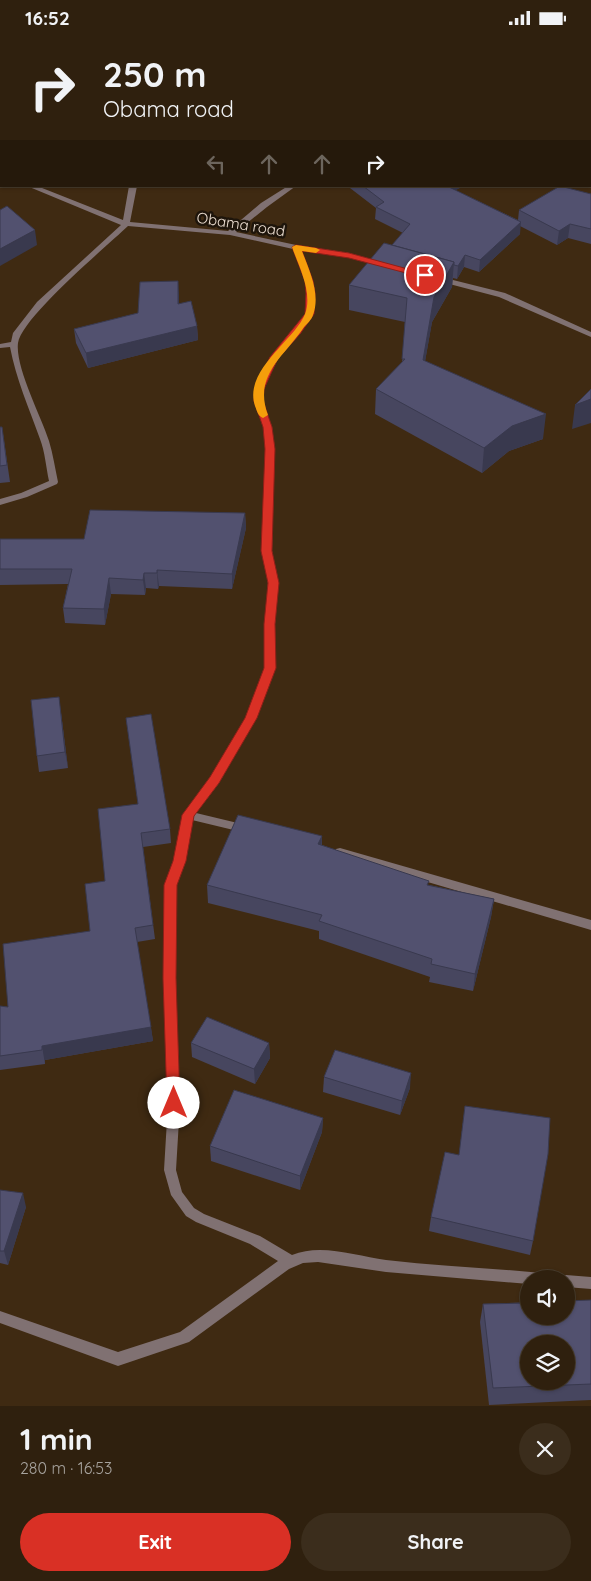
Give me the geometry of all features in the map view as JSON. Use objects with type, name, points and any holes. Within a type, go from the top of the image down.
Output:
[{"type":"street","name":"Obama road","points":[[33,187],[126,224],[230,233],[296,247],[349,255],[387,265]]},
{"type":"street","points":[[0,503],[54,482],[45,441],[29,402],[17,363],[14,344],[17,333],[40,304],[126,224],[132,187]]},
{"type":"street","points":[[230,233],[264,205],[291,187]]},
{"type":"street","points":[[291,1262],[255,1240],[195,1215],[181,1201],[171,1178],[174,1068],[170,978],[170,885],[180,861],[188,815],[215,780],[251,718],[270,668],[270,624],[273,583],[266,551],[270,449],[268,427],[258,401],[259,389],[274,357],[297,332],[309,314],[311,293],[309,281],[296,247]]},
{"type":"street","points":[[435,278],[502,295],[591,335]]},
{"type":"street","points":[[0,347],[14,344]]},
{"type":"street","points":[[188,815],[253,831]]},
{"type":"street","points":[[328,849],[591,925]]},
{"type":"street","points":[[0,1317],[118,1359],[184,1337],[232,1301],[291,1262],[303,1257],[318,1256],[386,1266],[520,1277]]},
{"type":"street","points":[[575,1282],[591,1283]]},
{"type":"building","points":[[364,187],[449,187],[521,222],[480,260],[465,255],[458,266],[454,265],[454,262],[392,245],[410,224],[376,207],[384,202]]},
{"type":"building","points":[[558,187],[591,194],[591,229],[570,224],[559,231],[519,210]]},
{"type":"building","points":[[7,206],[35,230],[0,249],[0,210]]},
{"type":"building","points":[[384,243],[454,262],[434,297],[423,360],[546,414],[512,426],[484,448],[376,389],[405,359],[402,359],[407,298],[349,285]]},
{"type":"building","points":[[178,281],[178,304],[191,301],[197,326],[86,353],[74,329],[138,313],[140,282]]},
{"type":"building","points":[[591,389],[591,399],[575,405]]},
{"type":"building","points":[[0,427],[2,427],[7,465],[0,466]]},
{"type":"building","points":[[90,510],[245,513],[232,574],[157,570],[157,573],[144,573],[143,580],[109,578],[104,609],[63,608],[72,569],[0,569],[0,539],[84,539]]},
{"type":"building","points":[[59,697],[65,752],[37,756],[31,700]]},
{"type":"building","points":[[151,714],[170,829],[141,833],[153,925],[135,928],[151,1027],[42,1046],[42,1050],[0,1056],[0,1006],[8,1007],[3,944],[90,931],[85,884],[105,881],[98,809],[138,804],[126,718]]},
{"type":"building","points":[[238,815],[322,836],[318,844],[429,881],[427,885],[494,899],[475,974],[431,964],[432,959],[319,921],[322,915],[207,885]]},
{"type":"building","points":[[207,1017],[269,1043],[254,1069],[191,1043]]},
{"type":"building","points":[[335,1050],[411,1073],[402,1101],[324,1077]]},
{"type":"building","points":[[234,1090],[323,1118],[300,1176],[210,1146]]},
{"type":"building","points":[[465,1106],[550,1118],[548,1154],[533,1241],[431,1217],[445,1152],[459,1155]]},
{"type":"building","points":[[0,1190],[23,1193],[4,1251],[0,1251]]},
{"type":"building","points":[[591,1300],[591,1384],[575,1385],[575,1335],[520,1335],[520,1387],[493,1388],[483,1304],[520,1303],[520,1325],[575,1325],[575,1301]]},
{"type":"slow traffic","points":[[263,415],[258,401],[259,389],[265,373],[274,357],[297,332],[309,314],[311,293],[309,281],[296,247],[316,250]]},
{"type":"route","points":[[174,1103],[170,978],[170,885],[180,861],[188,815],[215,780],[251,718],[270,668],[270,624],[273,583],[266,551],[270,449],[268,427],[258,401],[259,389],[274,357],[297,332],[309,314],[311,293],[309,281],[296,247],[349,255],[425,275]]}]
